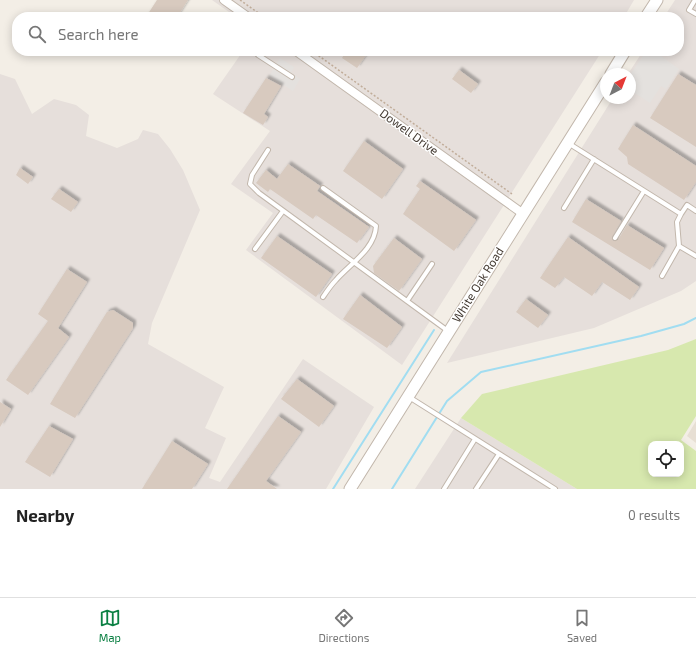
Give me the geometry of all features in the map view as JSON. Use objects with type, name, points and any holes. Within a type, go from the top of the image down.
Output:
[{"type":"street","points":[[649,12],[657,0]]},
{"type":"street","points":[[226,1],[241,12]]},
{"type":"street","name":"Dowell Drive","points":[[303,56],[522,213]]},
{"type":"street","points":[[615,68],[622,56]]},
{"type":"street","name":"White Oak Road","points":[[350,489],[522,213],[600,91]]},
{"type":"lane","points":[[695,0],[689,10],[696,14]]},
{"type":"lane","points":[[260,56],[292,77]]},
{"type":"lane","points":[[568,142],[681,214]]},
{"type":"lane","points":[[268,150],[252,175],[250,184],[283,211],[449,332]]},
{"type":"lane","points":[[564,208],[594,159]]},
{"type":"lane","points":[[322,297],[337,279],[355,263],[376,235],[376,226],[323,188]]},
{"type":"lane","points":[[615,238],[644,191]]},
{"type":"lane","points":[[662,276],[679,246],[677,222],[681,214],[687,205],[696,211]]},
{"type":"lane","points":[[255,249],[283,211]]},
{"type":"lane","points":[[679,246],[696,256]]},
{"type":"lane","points":[[407,301],[432,264]]},
{"type":"lane","points":[[408,397],[555,489]]},
{"type":"lane","points":[[444,489],[475,439]]},
{"type":"lane","points":[[476,489],[499,454]]},
{"type":"path","points":[[240,0],[257,12]]},
{"type":"path","points":[[319,56],[512,194]]},
{"type":"shaded area","points":[[212,0],[634,0],[627,12],[229,12]]},
{"type":"shaded area","points":[[675,0],[696,0],[696,281],[681,291],[594,328],[447,363],[609,104],[636,104],[636,68],[632,68],[640,56],[684,56],[684,12],[667,12]]},
{"type":"shaded area","points":[[240,56],[599,56],[402,365],[246,250],[273,213],[231,184],[270,131],[213,94]]},
{"type":"shaded area","points":[[643,56],[661,56],[679,69],[666,89],[661,86],[650,103],[636,94],[636,68],[635,68]]},
{"type":"shaded area","points":[[280,58],[294,67],[291,73],[300,79],[293,91],[269,76]]},
{"type":"shaded area","points":[[0,74],[15,79],[32,114],[54,99],[76,105],[89,115],[86,136],[117,148],[138,139],[143,130],[158,134],[170,149],[183,170],[200,210],[152,323],[148,344],[224,387],[205,428],[226,438],[209,478],[220,482],[303,359],[374,407],[326,489],[0,489]]},
{"type":"shaded area","points":[[461,418],[577,489],[415,489]]},
{"type":"shaded area","points":[[696,421],[696,443],[687,436]]},
{"type":"green space","points":[[696,339],[696,416],[681,440],[682,441],[648,441],[648,477],[684,477],[684,442],[696,451],[696,489],[577,489],[461,418],[482,394],[668,350]]},
{"type":"building","points":[[157,0],[188,0],[180,12],[149,12]]},
{"type":"building","points":[[343,56],[365,56],[357,68],[342,58]]},
{"type":"building","points":[[459,70],[478,84],[471,93],[452,79]]},
{"type":"building","points":[[678,74],[696,85],[696,147],[650,118]]},
{"type":"building","points":[[266,78],[281,86],[264,114],[268,117],[263,125],[243,113]]},
{"type":"building","points":[[633,125],[696,166],[696,182],[684,200],[628,164],[627,157],[618,149]]},
{"type":"building","points":[[364,141],[403,169],[382,199],[343,171]]},
{"type":"building","points":[[288,164],[320,186],[317,191],[369,227],[357,243],[316,215],[313,219],[270,189],[268,192],[256,183],[266,170],[277,179]]},
{"type":"building","points":[[20,168],[33,177],[28,184],[16,175]]},
{"type":"building","points":[[420,181],[476,220],[454,251],[403,214],[420,189],[416,186]]},
{"type":"building","points":[[59,189],[78,202],[71,212],[51,199]]},
{"type":"building","points":[[586,199],[621,221],[612,237],[613,241],[618,240],[627,225],[664,248],[650,270],[572,222]]},
{"type":"building","points":[[277,236],[332,274],[316,297],[261,258]]},
{"type":"building","points":[[568,237],[639,287],[630,300],[602,282],[592,296],[564,277],[555,288],[540,278]]},
{"type":"building","points":[[394,238],[422,259],[399,291],[374,273],[373,266]]},
{"type":"building","points":[[67,269],[87,282],[58,328],[69,337],[28,395],[6,380],[48,321],[38,314]]},
{"type":"building","points":[[360,295],[402,327],[387,348],[343,319]]},
{"type":"building","points":[[526,299],[548,315],[538,328],[516,312]]},
{"type":"building","points":[[113,310],[133,323],[133,328],[75,418],[50,404],[107,312]]},
{"type":"building","points":[[297,379],[334,406],[319,427],[281,399]]},
{"type":"building","points":[[0,402],[11,409],[0,427]]},
{"type":"building","points":[[278,416],[301,432],[266,481],[277,489],[227,489]]},
{"type":"building","points":[[49,426],[73,439],[50,477],[25,462]]},
{"type":"building","points":[[172,441],[208,464],[192,489],[142,489]]},
{"type":"waterway","points":[[392,489],[447,401],[481,372],[641,336],[684,324],[696,318]]},
{"type":"waterway","points":[[333,489],[434,330]]}]
